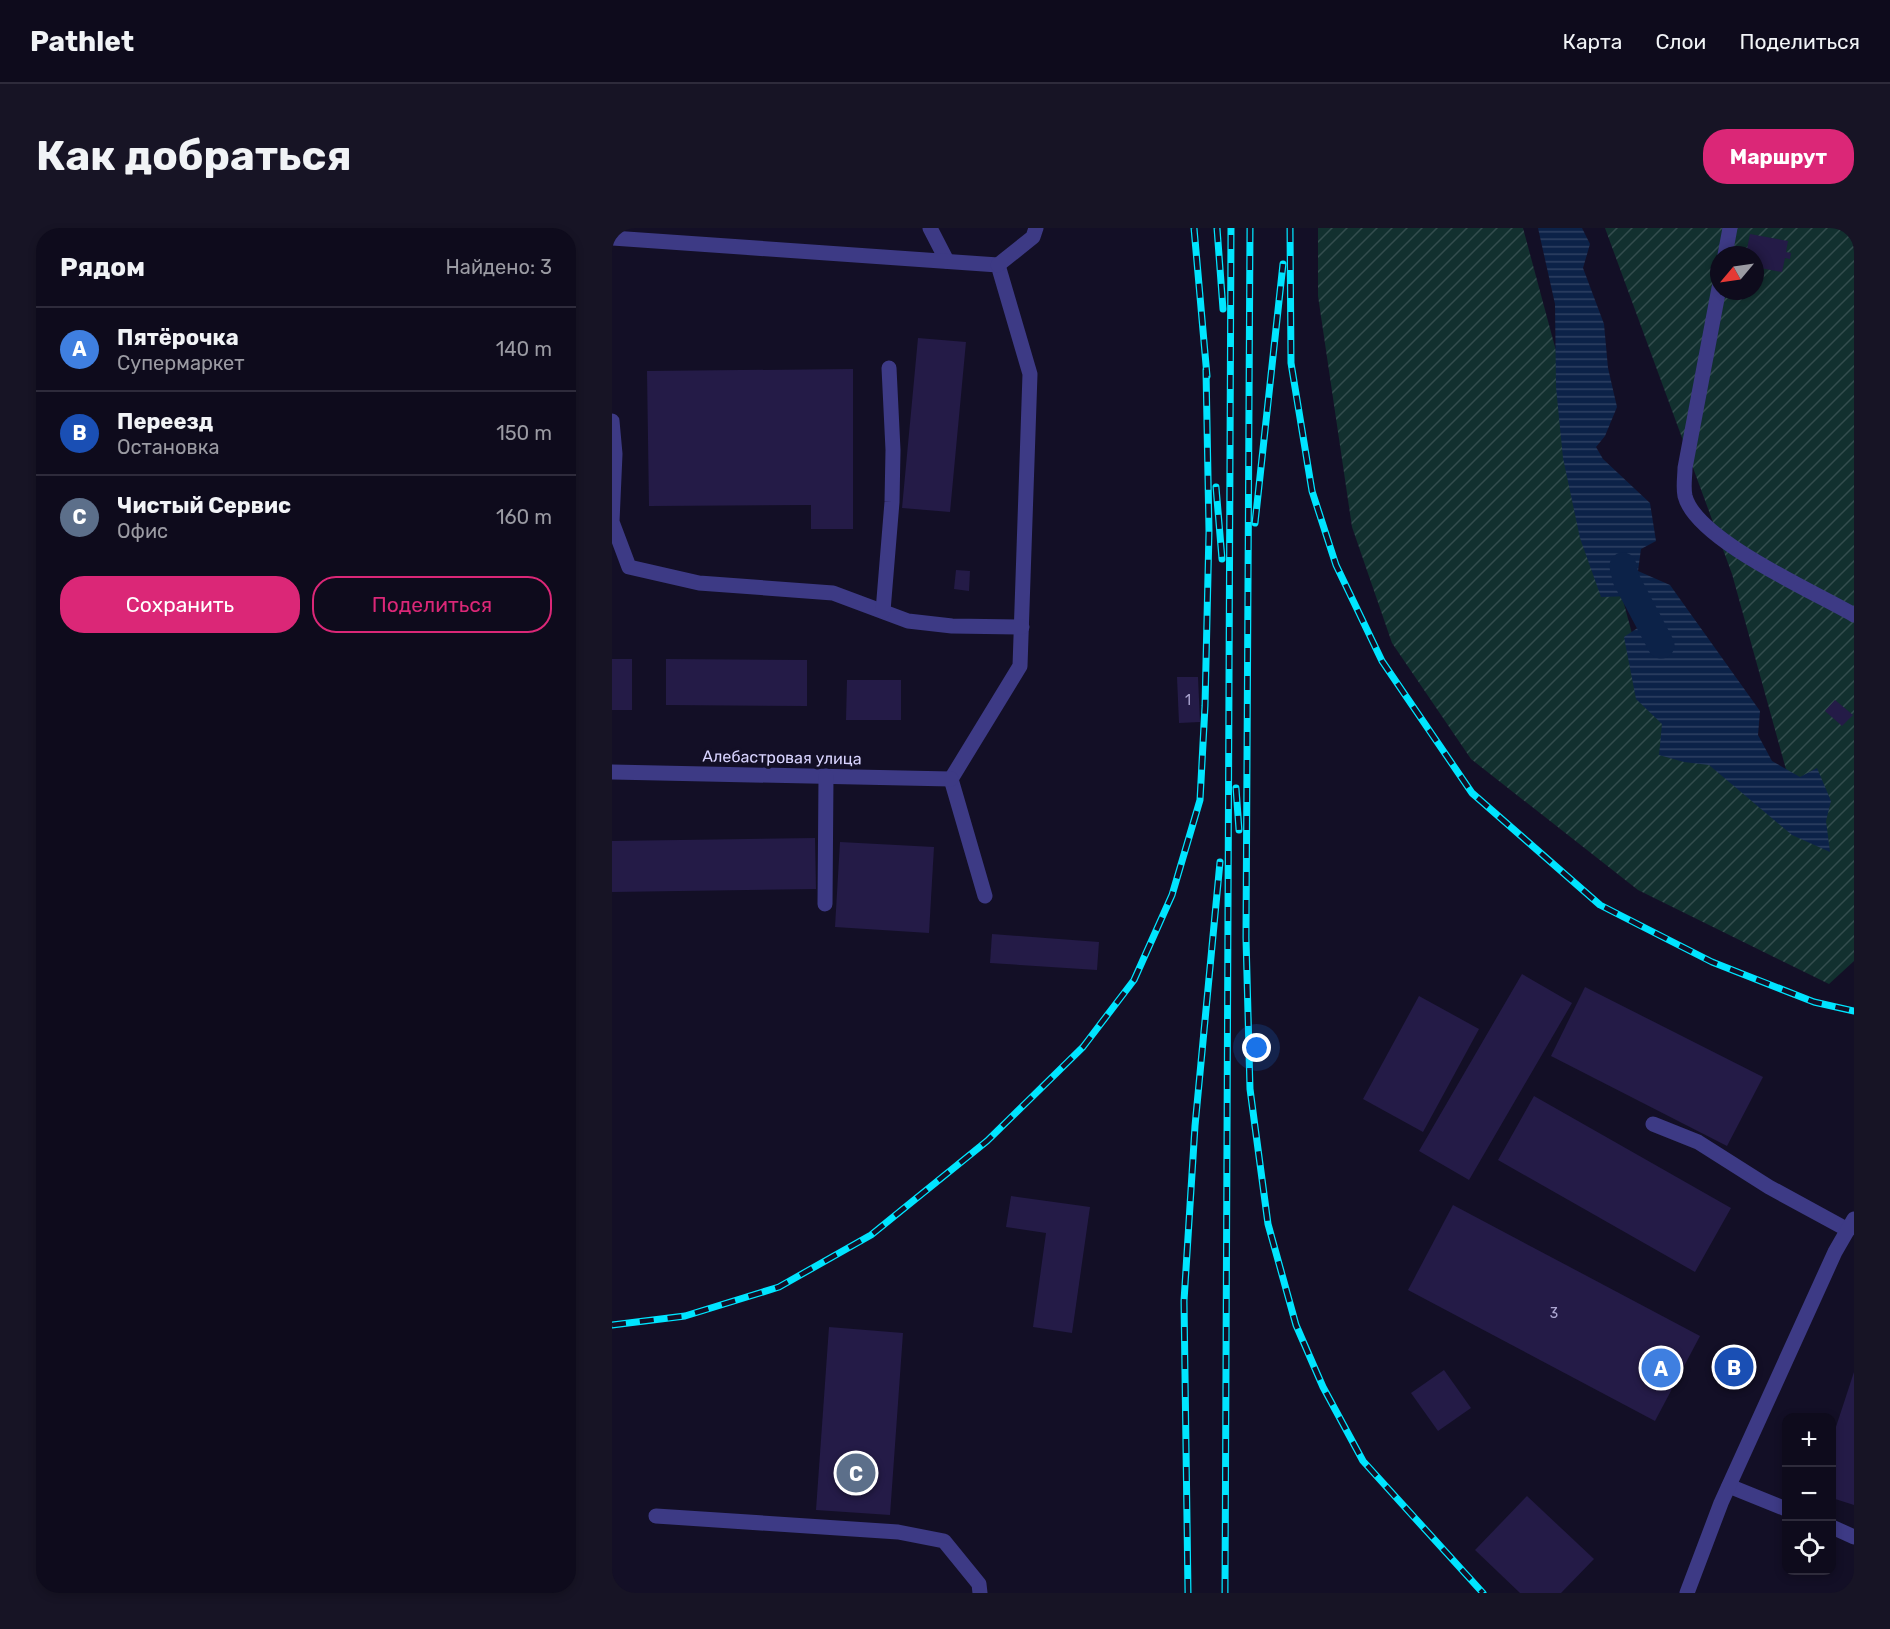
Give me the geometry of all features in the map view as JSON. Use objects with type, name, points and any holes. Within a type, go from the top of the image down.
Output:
[{"type":"street","points":[[930,228],[947,261]]},
{"type":"street","points":[[612,238],[999,265],[1033,237],[1035,228]]},
{"type":"street","points":[[1727,246],[1730,228]]},
{"type":"street","points":[[985,897],[951,779],[1020,666],[1030,374],[999,265]]},
{"type":"street","points":[[1717,300],[1685,468],[1685,496],[1694,511],[1710,528],[1739,551],[1854,615]]},
{"type":"street","points":[[883,611],[893,471],[889,368]]},
{"type":"street","points":[[612,421],[615,454],[612,522],[629,567],[699,583],[833,592],[908,621],[952,626],[1022,627]]},
{"type":"street","name":"Алебастровая улица","points":[[612,772],[951,779]]},
{"type":"street","points":[[825,904],[826,776]]},
{"type":"street","points":[[1653,1124],[1698,1142],[1769,1187],[1851,1225],[1729,1486],[1687,1593]]},
{"type":"street","points":[[1729,1486],[1782,1507]]},
{"type":"street","points":[[656,1516],[898,1532],[944,1541],[979,1584],[980,1593]]},
{"type":"street","points":[[1836,1529],[1854,1537]]},
{"type":"green space","points":[[1318,228],[1523,228],[1652,708],[1803,831],[1732,574],[1605,228],[1854,228],[1854,961],[1829,984],[1638,890],[1471,759],[1392,643],[1352,527],[1318,296]]},
{"type":"water","points":[[1538,228],[1582,228],[1590,244],[1583,268],[1604,324],[1608,368],[1617,407],[1605,436],[1596,447],[1603,459],[1650,503],[1656,541],[1641,549],[1638,571],[1670,585],[1760,711],[1758,735],[1772,761],[1800,777],[1817,768],[1831,801],[1826,821],[1830,852],[1792,835],[1709,765],[1684,762],[1659,755],[1662,724],[1636,699],[1624,637],[1642,625],[1645,606],[1633,596],[1601,597],[1580,538],[1563,458],[1556,387],[1555,304]]},
{"type":"building","points":[[1750,234],[1788,241],[1786,252],[1791,253],[1790,259],[1785,258],[1782,272],[1764,269],[1764,246],[1748,246]]},
{"type":"building","points":[[918,338],[966,342],[950,512],[902,508]]},
{"type":"building","points":[[853,369],[853,529],[811,529],[811,505],[649,506],[647,371]]},
{"type":"building","points":[[956,570],[970,571],[969,591],[954,589]]},
{"type":"building","points":[[612,659],[632,659],[632,710],[612,710]]},
{"type":"building","points":[[666,659],[807,660],[807,706],[666,705]]},
{"type":"building","points":[[1177,677],[1198,677],[1200,722],[1179,723]]},
{"type":"building","points":[[847,680],[901,680],[901,720],[846,720]]},
{"type":"building","points":[[1835,700],[1853,715],[1842,726],[1825,711]]},
{"type":"building","points":[[815,838],[816,889],[612,892],[612,841]]},
{"type":"building","points":[[840,842],[934,847],[929,933],[835,927]]},
{"type":"building","points":[[992,934],[1099,942],[1097,970],[990,963]]},
{"type":"building","points":[[1522,974],[1572,1003],[1469,1180],[1419,1151]]},
{"type":"building","points":[[1585,987],[1763,1077],[1727,1146],[1551,1056]]},
{"type":"building","points":[[1419,996],[1479,1029],[1423,1132],[1363,1099]]},
{"type":"building","points":[[1534,1096],[1731,1208],[1695,1272],[1498,1160]]},
{"type":"building","points":[[1011,1196],[1090,1207],[1072,1333],[1033,1327],[1046,1233],[1006,1227]]},
{"type":"building","points":[[1453,1205],[1700,1336],[1655,1421],[1408,1290]]},
{"type":"building","points":[[829,1327],[903,1333],[890,1515],[816,1510]]},
{"type":"building","points":[[1444,1370],[1471,1408],[1438,1431],[1411,1393]]},
{"type":"building","points":[[1854,1372],[1854,1505],[1836,1499],[1836,1427]]},
{"type":"building","points":[[1527,1496],[1594,1559],[1561,1593],[1520,1593],[1475,1550]]},
{"type":"waterway","points":[[1623,566],[1626,579],[1661,645]]},
{"type":"railway","points":[[1194,228],[1207,376]]},
{"type":"railway","points":[[1217,228],[1223,309]]},
{"type":"railway","points":[[1225,1593],[1231,228]]},
{"type":"railway","points":[[1250,228],[1246,938],[1250,1089],[1268,1224],[1296,1325],[1323,1387],[1363,1461],[1483,1593]]},
{"type":"railway","points":[[1290,228],[1291,363],[1312,491],[1336,565],[1382,661],[1472,793],[1600,905],[1712,962],[1814,1002],[1854,1011]]},
{"type":"railway","points":[[1255,523],[1283,264]]},
{"type":"railway","points":[[612,1325],[685,1316],[779,1287],[871,1235],[987,1141],[1083,1047],[1134,980],[1172,895],[1200,800],[1205,706],[1209,531],[1206,370]]},
{"type":"railway","points":[[1216,487],[1222,559]]},
{"type":"railway","points":[[1236,788],[1239,830]]},
{"type":"railway","points":[[1188,1593],[1184,1301],[1195,1126],[1220,862]]},
{"type":"place","name":"Переезд","points":[[1734,1367]]},
{"type":"place","name":"Пятёрочка","points":[[1661,1368]]},
{"type":"place","name":"Чистый Сервис","points":[[856,1473]]}]
